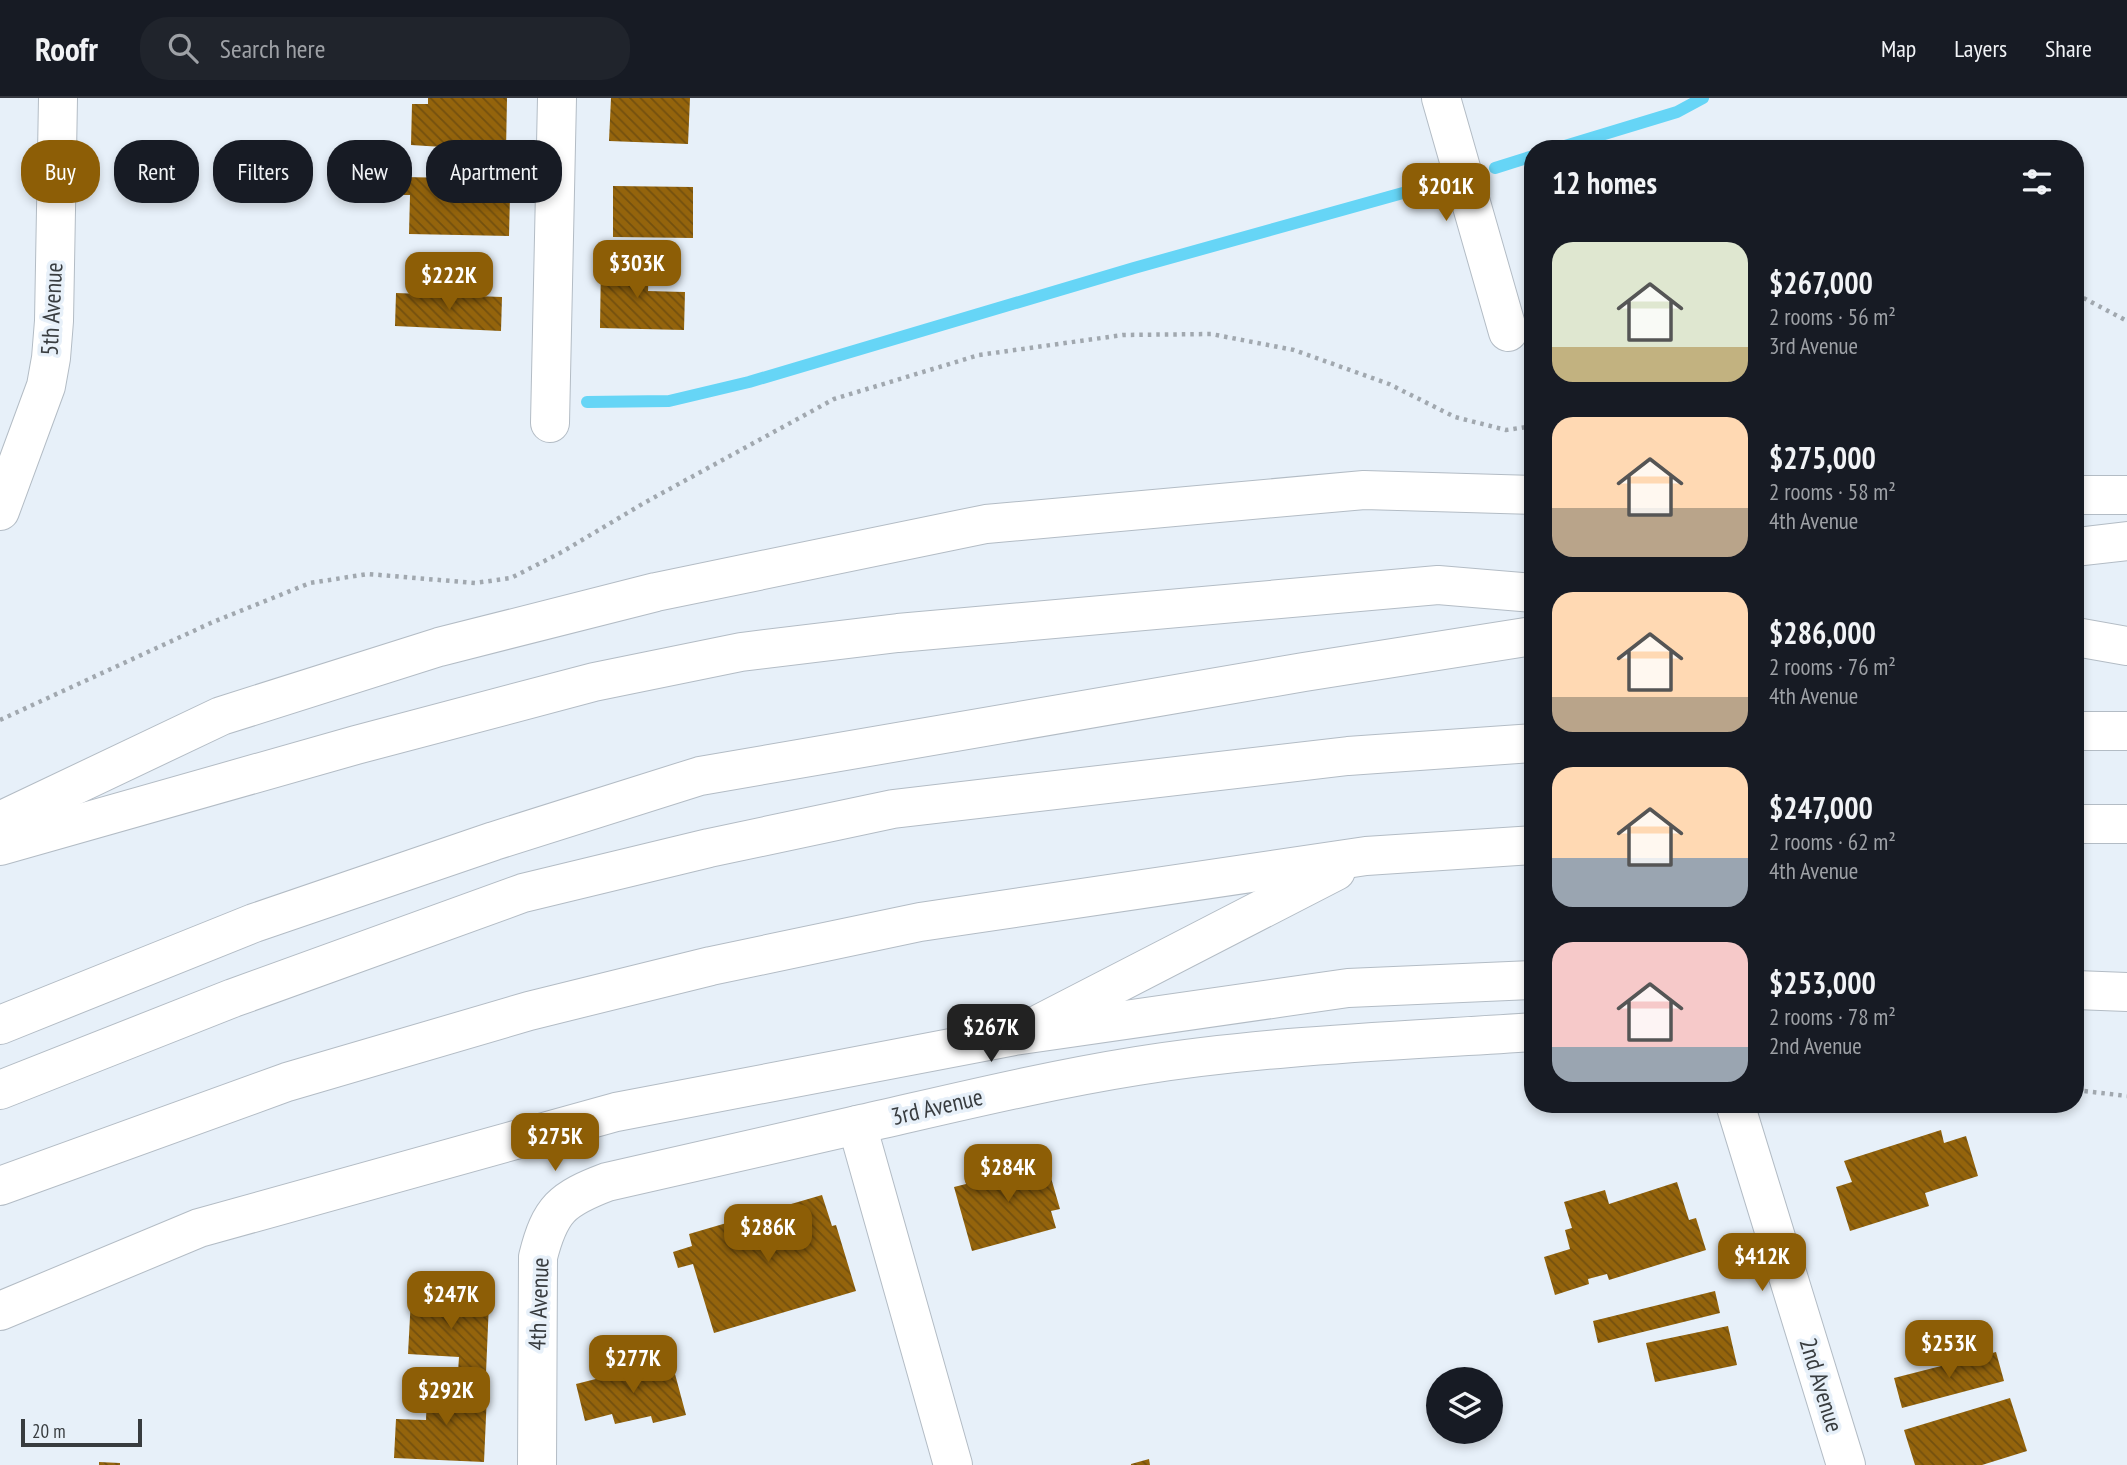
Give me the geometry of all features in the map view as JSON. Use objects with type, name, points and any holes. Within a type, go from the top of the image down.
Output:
[{"type":"main road","name":"5th Avenue","points":[[0,511],[46,386],[51,358],[58,98]]},
{"type":"main road","points":[[550,423],[557,98]]},
{"type":"main road","points":[[1441,98],[1508,332]]},
{"type":"main road","points":[[0,821],[221,716],[439,647],[669,589],[986,524],[1364,490],[1524,495]]},
{"type":"main road","points":[[2084,495],[2127,495]]},
{"type":"main road","points":[[2084,546],[2127,541]]},
{"type":"main road","points":[[0,846],[356,745],[594,682],[741,652],[898,634],[1438,585],[1524,592]]},
{"type":"main road","points":[[0,1025],[254,923],[494,841],[700,776],[1304,672],[1524,637]]},
{"type":"main road","points":[[2084,638],[2127,646]]},
{"type":"main road","points":[[2084,731],[2127,730]]},
{"type":"main road","points":[[0,1090],[233,998],[523,893],[709,848],[892,809],[1348,756],[1524,744]]},
{"type":"main road","points":[[2084,824],[2127,824]]},
{"type":"main road","points":[[0,1186],[313,1074],[529,1011],[711,966],[920,922],[1366,856],[1524,846]]},
{"type":"main road","points":[[1014,1037],[1366,856]]},
{"type":"main road","points":[[0,1311],[200,1228],[616,1112],[1014,1037],[1348,988],[1524,980]]},
{"type":"main road","points":[[2084,990],[2127,992]]},
{"type":"main road","name":"3rd Avenue","points":[[953,1465],[858,1125],[1009,1090],[1138,1066],[1246,1052],[1524,1033]]},
{"type":"main road","name":"2nd Avenue","points":[[1738,1113],[1846,1465]]},
{"type":"main road","name":"4th Avenue","points":[[537,1465],[538,1257],[544,1232],[560,1207],[577,1194],[607,1182],[858,1125]]},
{"type":"path","points":[[2084,298],[2127,321]]},
{"type":"path","points":[[0,720],[213,622],[310,583],[368,574],[475,583],[511,578],[834,399],[979,355],[1124,335],[1211,334],[1294,350],[1389,384],[1455,417],[1506,430],[1524,427]]},
{"type":"path","points":[[2084,1091],[2127,1096]]},
{"type":"building","points":[[428,98],[507,98],[506,140],[426,140],[426,146],[412,145],[412,104],[428,104]]},
{"type":"building","points":[[611,98],[690,98],[688,144],[609,141]]},
{"type":"building","points":[[412,177],[426,177],[426,203],[510,203],[509,236],[409,234]]},
{"type":"building","points":[[613,186],[693,187],[693,238],[613,237]]},
{"type":"building","points":[[601,261],[649,262],[648,291],[685,292],[684,330],[600,328]]},
{"type":"building","points":[[396,293],[502,297],[501,331],[395,326]]},
{"type":"building","points":[[1941,1130],[1944,1143],[1966,1136],[1978,1176],[1925,1193],[1929,1206],[1850,1231],[1836,1187],[1852,1182],[1844,1161]]},
{"type":"building","points":[[1045,1157],[1060,1209],[1051,1211],[1056,1228],[972,1251],[954,1187],[966,1184],[965,1180]]},
{"type":"building","points":[[1677,1182],[1689,1220],[1696,1218],[1706,1250],[1609,1280],[1607,1274],[1588,1279],[1589,1284],[1555,1295],[1544,1257],[1570,1249],[1565,1230],[1572,1228],[1564,1202],[1605,1190],[1609,1204]]},
{"type":"building","points":[[822,1195],[832,1226],[836,1225],[856,1291],[714,1333],[693,1264],[678,1268],[673,1252],[692,1246],[689,1234]]},
{"type":"building","points":[[1715,1291],[1720,1313],[1598,1343],[1593,1321]]},
{"type":"building","points":[[411,1298],[489,1302],[486,1373],[458,1372],[459,1357],[408,1354]]},
{"type":"building","points":[[1728,1326],[1737,1365],[1655,1382],[1646,1343]]},
{"type":"building","points":[[1996,1352],[2004,1381],[1902,1408],[1894,1378]]},
{"type":"building","points":[[667,1361],[669,1375],[675,1374],[686,1415],[653,1423],[651,1416],[615,1424],[612,1414],[585,1421],[576,1384]]},
{"type":"building","points":[[445,1382],[475,1383],[475,1394],[487,1394],[484,1462],[394,1458],[396,1419],[426,1420],[427,1394],[444,1394]]},
{"type":"building","points":[[2010,1398],[2027,1451],[1982,1465],[1915,1465],[1904,1430]]},
{"type":"building","points":[[1149,1459],[1150,1465],[1131,1465],[1131,1464]]},
{"type":"building","points":[[99,1462],[120,1463],[120,1465],[99,1465]]},
{"type":"waterway","points":[[1585,140],[1677,112],[1703,98]]},
{"type":"waterway","points":[[1495,168],[1524,159]]},
{"type":"waterway","points":[[587,402],[669,401],[749,382],[1134,268],[1428,186]]}]
